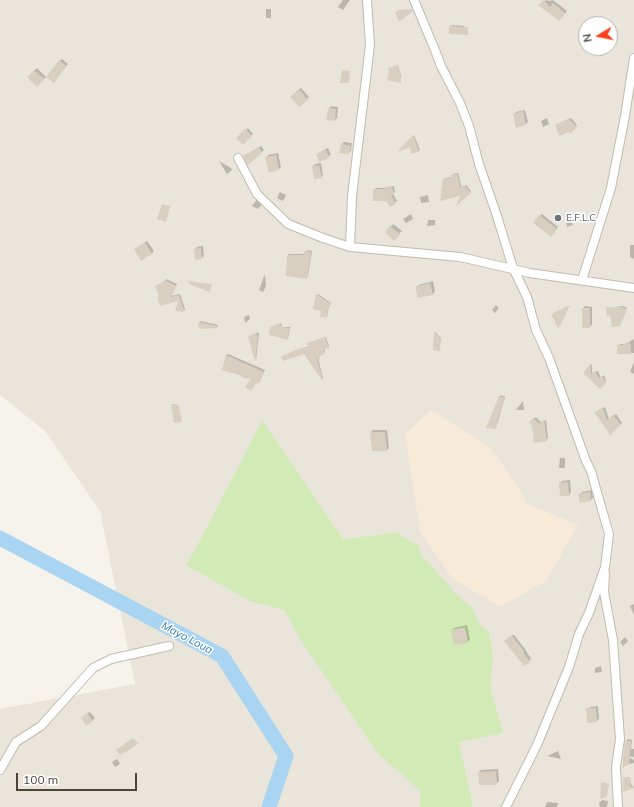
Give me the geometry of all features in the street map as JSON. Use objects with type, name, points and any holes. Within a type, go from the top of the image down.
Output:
[{"type":"street","points":[[350,247],[352,196],[370,45],[367,0]]},
{"type":"street","points":[[414,0],[435,50],[440,66],[460,103],[469,126],[479,164],[514,268],[527,297],[536,330],[549,358],[586,461],[591,471],[609,534],[604,592],[613,640],[620,739],[616,767],[618,807]]},
{"type":"street","points":[[582,280],[612,188],[634,58]]},
{"type":"street","points":[[238,158],[257,194],[288,224],[350,247],[460,257],[514,268],[530,273],[634,288]]},
{"type":"street","points":[[506,807],[537,745],[569,666],[579,634],[589,613],[605,567]]},
{"type":"street","points":[[0,770],[16,742],[41,726],[93,668],[111,659],[169,646]]},
{"type":"shaded area","points":[[0,0],[634,0],[634,807],[0,807],[0,709],[135,684],[100,511],[45,431],[0,395]]},
{"type":"shaded area","points":[[431,410],[490,447],[522,493],[527,504],[578,525],[546,581],[500,607],[452,578],[420,532],[405,434]]},
{"type":"green space","points":[[262,420],[343,539],[396,533],[418,545],[421,555],[435,569],[456,595],[472,608],[480,625],[489,632],[493,656],[490,687],[503,733],[459,742],[473,807],[420,807],[420,791],[376,751],[298,636],[285,610],[250,601],[186,565],[207,528]]},
{"type":"building","points":[[544,0],[550,7],[553,3],[565,13],[559,21],[538,5]]},
{"type":"building","points":[[412,9],[413,11],[399,22],[395,12],[399,10]]},
{"type":"building","points":[[449,26],[468,27],[468,35],[449,34]]},
{"type":"building","points":[[59,60],[66,66],[54,83],[46,77]]},
{"type":"building","points":[[398,65],[401,83],[387,80],[389,71],[388,68]]},
{"type":"building","points":[[34,70],[44,79],[37,87],[27,77]]},
{"type":"building","points":[[342,70],[350,71],[349,83],[340,83]]},
{"type":"building","points":[[299,89],[308,100],[299,107],[290,97]]},
{"type":"building","points":[[328,108],[336,109],[335,121],[326,120]]},
{"type":"building","points":[[523,111],[526,125],[516,128],[513,114]]},
{"type":"building","points":[[569,119],[577,127],[570,134],[569,132],[559,136],[555,124]]},
{"type":"building","points":[[245,129],[252,136],[243,145],[236,138]]},
{"type":"building","points":[[413,135],[419,152],[411,154],[410,147],[397,152]]},
{"type":"building","points":[[341,144],[351,146],[349,154],[339,153]]},
{"type":"building","points":[[259,147],[262,153],[248,165],[243,156]]},
{"type":"building","points":[[326,150],[329,158],[319,162],[316,154]]},
{"type":"building","points":[[276,155],[279,170],[269,173],[265,157]]},
{"type":"building","points":[[319,165],[322,178],[314,179],[312,166]]},
{"type":"building","points":[[457,174],[461,188],[464,185],[471,193],[456,206],[460,196],[440,201],[443,179],[451,178],[451,175]]},
{"type":"building","points":[[392,187],[394,194],[391,195],[396,204],[390,207],[386,201],[373,201],[373,189]]},
{"type":"building","points":[[162,204],[170,206],[166,222],[157,219]]},
{"type":"building","points":[[539,215],[557,229],[551,237],[533,223]]},
{"type":"building","points":[[390,226],[400,234],[394,241],[385,232]]},
{"type":"building","points":[[145,243],[152,254],[141,261],[134,249]]},
{"type":"building","points":[[201,248],[202,259],[195,260],[194,249]]},
{"type":"building","points":[[304,251],[311,252],[307,279],[286,276],[287,255],[304,255]]},
{"type":"building","points":[[164,280],[177,286],[171,297],[179,295],[184,312],[175,311],[178,301],[160,306],[157,297],[159,297],[155,286]]},
{"type":"building","points":[[189,281],[212,284],[210,292],[189,284]]},
{"type":"building","points":[[430,283],[433,295],[418,298],[415,287]]},
{"type":"building","points":[[316,294],[331,304],[328,308],[327,318],[320,317],[321,311],[313,309]]},
{"type":"building","points":[[570,305],[562,322],[558,328],[551,314]]},
{"type":"building","points":[[606,307],[622,307],[627,309],[620,326],[612,327],[610,315],[607,316]]},
{"type":"building","points":[[582,308],[590,308],[590,328],[582,328]]},
{"type":"building","points":[[198,322],[218,326],[217,328],[199,329]]},
{"type":"building","points":[[280,324],[281,327],[289,328],[288,340],[269,335],[270,327]]},
{"type":"building","points":[[434,332],[441,339],[440,351],[433,350]]},
{"type":"building","points":[[256,333],[258,337],[255,362],[248,336]]},
{"type":"building","points":[[325,337],[329,348],[323,350],[325,354],[320,356],[320,359],[317,359],[323,380],[304,354],[283,361],[281,357],[295,350],[310,346],[305,344]]},
{"type":"building","points":[[630,342],[631,354],[617,354],[617,345]]},
{"type":"building","points":[[226,355],[264,372],[258,384],[256,383],[251,391],[245,387],[251,379],[240,377],[243,376],[222,370]]},
{"type":"building","points":[[591,363],[591,374],[596,372],[599,378],[602,376],[606,383],[600,389],[583,373]]},
{"type":"building","points":[[499,396],[505,398],[497,421],[496,429],[486,428]]},
{"type":"building","points":[[171,404],[177,404],[179,406],[182,422],[174,423]]},
{"type":"building","points":[[603,408],[607,420],[613,415],[621,425],[612,433],[611,436],[594,412]]},
{"type":"building","points":[[533,418],[539,423],[544,420],[547,441],[534,443],[532,426],[529,422]]},
{"type":"building","points":[[370,432],[385,432],[387,451],[372,451]]},
{"type":"building","points":[[568,482],[569,496],[560,496],[559,483]]},
{"type":"building","points":[[590,492],[591,501],[580,503],[578,494]]},
{"type":"building","points":[[465,627],[468,643],[454,645],[451,630]]},
{"type":"building","points":[[512,636],[524,651],[523,652],[530,662],[524,666],[504,641]]},
{"type":"building","points":[[586,708],[596,708],[597,722],[587,723]]},
{"type":"building","points":[[87,713],[93,721],[86,726],[81,718]]},
{"type":"building","points":[[133,738],[138,743],[127,752],[120,755],[116,750]]},
{"type":"building","points":[[625,741],[631,741],[629,765],[623,766],[623,760]]},
{"type":"building","points":[[496,771],[497,785],[479,785],[478,772]]},
{"type":"building","points":[[623,777],[630,777],[630,786],[634,788],[623,792]]},
{"type":"building","points":[[601,782],[609,784],[607,797],[600,799]]},
{"type":"waterway","name":"Mayo Loua","points":[[0,538],[222,656],[286,756],[269,807]]},
{"type":"place","name":"E.F.L.C","points":[[558,218]]}]
